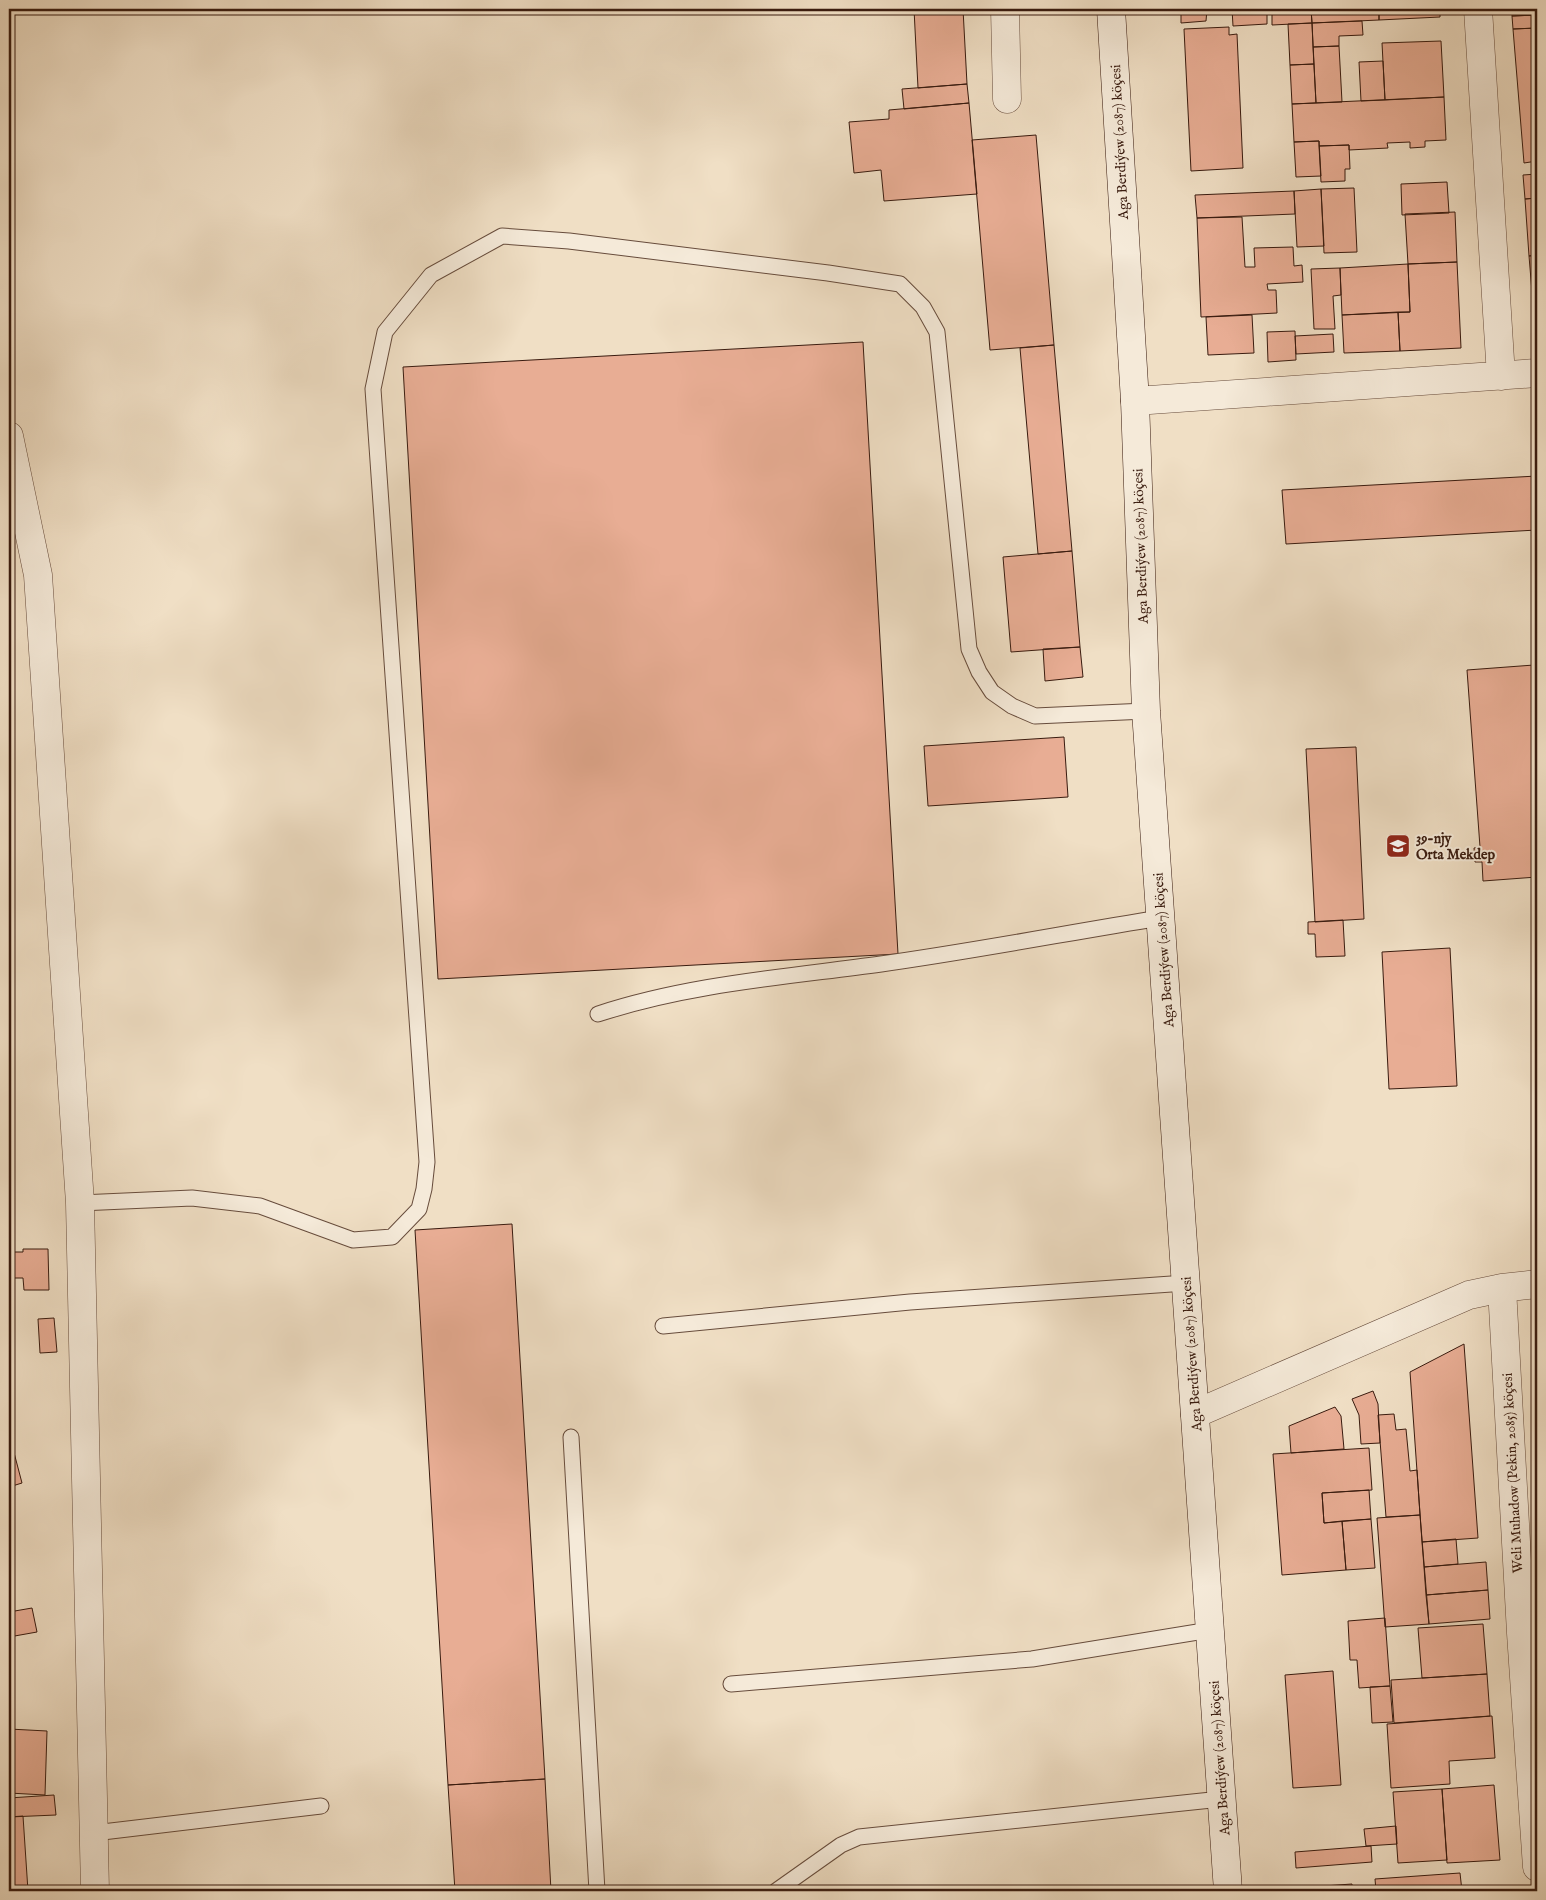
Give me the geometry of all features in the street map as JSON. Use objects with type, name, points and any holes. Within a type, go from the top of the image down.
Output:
[{"type":"street","points":[[1005,9],[1007,99]]},
{"type":"street","name":"Aga Berdiýew (2087) köçesi","points":[[1111,9],[1135,401],[1146,711],[1228,1891]]},
{"type":"street","points":[[1478,9],[1500,376]]},
{"type":"street","points":[[1135,401],[1537,373]]},
{"type":"street","points":[[9,436],[38,575],[80,1203],[95,1891]]},
{"type":"street","points":[[1195,1414],[1469,1295],[1502,1288],[1537,1284]]},
{"type":"street","name":"Weli Muhadow (Pekin, 2085) köçesi","points":[[1502,1288],[1529,1632],[1537,1867]]},
{"type":"lane","points":[[80,1203],[192,1198],[260,1206],[353,1240],[392,1237],[419,1209],[424,1189],[427,1162],[373,390],[385,332],[431,275],[502,236],[588,243],[828,272],[900,284],[923,307],[937,332],[969,649],[979,672],[992,692],[1012,706],[1035,716],[1146,711]]},
{"type":"lane","points":[[598,1014],[630,1004],[710,987],[884,964],[1160,918]]},
{"type":"lane","points":[[663,1326],[910,1302],[1186,1283]]},
{"type":"lane","points":[[571,1437],[597,1891]]},
{"type":"lane","points":[[731,1684],[1032,1659],[1210,1630]]},
{"type":"lane","points":[[776,1891],[840,1845],[859,1837],[1221,1799]]},
{"type":"lane","points":[[94,1833],[321,1806]]},
{"type":"building","points":[[914,9],[963,9],[967,84],[918,88]]},
{"type":"building","points":[[1181,9],[1207,9],[1206,21],[1181,23]]},
{"type":"building","points":[[1232,9],[1267,9],[1267,24],[1233,26]]},
{"type":"building","points":[[1272,9],[1311,9],[1312,23],[1272,25]]},
{"type":"building","points":[[1311,9],[1379,9],[1379,20],[1312,23]]},
{"type":"building","points":[[1379,9],[1440,9],[1440,17],[1379,20]]},
{"type":"building","points":[[1512,9],[1537,9],[1537,15],[1512,16]]},
{"type":"building","points":[[1537,15],[1537,28],[1513,29],[1512,16]]},
{"type":"building","points":[[1362,21],[1363,35],[1339,36],[1339,46],[1313,47],[1312,23]]},
{"type":"building","points":[[1312,23],[1314,64],[1290,65],[1288,24]]},
{"type":"building","points":[[1229,27],[1229,35],[1237,34],[1243,168],[1191,171],[1184,29]]},
{"type":"building","points":[[1537,28],[1537,161],[1524,163],[1513,29]]},
{"type":"building","points":[[1441,41],[1444,97],[1385,100],[1382,43]]},
{"type":"building","points":[[1339,46],[1342,102],[1316,103],[1313,47]]},
{"type":"building","points":[[1383,61],[1385,100],[1361,101],[1359,62]]},
{"type":"building","points":[[1314,64],[1316,103],[1292,104],[1290,65]]},
{"type":"building","points":[[967,84],[969,103],[904,109],[902,89]]},
{"type":"building","points":[[1444,97],[1446,140],[1425,141],[1425,147],[1410,148],[1410,142],[1387,143],[1388,148],[1349,150],[1349,145],[1319,146],[1319,141],[1294,142],[1292,104]]},
{"type":"building","points":[[969,103],[977,194],[884,201],[881,170],[854,173],[849,122],[889,119],[889,110]]},
{"type":"building","points":[[1036,135],[1054,345],[990,350],[972,140]]},
{"type":"building","points":[[1319,141],[1321,176],[1296,177],[1294,142]]},
{"type":"building","points":[[1349,145],[1350,169],[1345,169],[1345,181],[1321,182],[1319,146]]},
{"type":"building","points":[[1537,174],[1537,198],[1525,199],[1523,175]]},
{"type":"building","points":[[1447,182],[1449,213],[1402,215],[1401,184]]},
{"type":"building","points":[[1354,188],[1357,252],[1324,253],[1321,189]]},
{"type":"building","points":[[1321,189],[1324,246],[1297,247],[1294,191]]},
{"type":"building","points":[[1294,191],[1295,214],[1197,218],[1195,195]]},
{"type":"building","points":[[1537,198],[1537,255],[1529,256],[1525,199]]},
{"type":"building","points":[[1455,212],[1457,262],[1408,264],[1405,214]]},
{"type":"building","points":[[1242,217],[1245,267],[1255,267],[1254,248],[1293,247],[1294,266],[1302,265],[1303,282],[1267,284],[1268,290],[1276,290],[1277,313],[1201,317],[1197,218]]},
{"type":"building","points":[[1537,255],[1537,340],[1536,340],[1529,256]]},
{"type":"building","points":[[1457,262],[1461,348],[1400,351],[1398,312],[1410,312],[1408,264]]},
{"type":"building","points":[[1408,264],[1410,312],[1342,315],[1340,268]]},
{"type":"building","points":[[1340,268],[1341,295],[1333,296],[1335,329],[1314,329],[1311,269]]},
{"type":"building","points":[[1398,312],[1400,351],[1344,353],[1342,315]]},
{"type":"building","points":[[1252,315],[1254,353],[1208,355],[1206,317]]},
{"type":"building","points":[[1295,331],[1296,360],[1268,362],[1267,332]]},
{"type":"building","points":[[1333,334],[1334,352],[1296,354],[1295,336]]},
{"type":"building","points":[[863,342],[898,954],[438,979],[403,367]]},
{"type":"building","points":[[1054,345],[1072,551],[1038,554],[1020,348]]},
{"type":"building","points":[[1537,476],[1537,530],[1286,544],[1282,490]]},
{"type":"building","points":[[1072,551],[1080,647],[1011,652],[1003,557]]},
{"type":"building","points":[[1080,647],[1083,677],[1045,681],[1043,649]]},
{"type":"building","points":[[1534,665],[1537,704],[1537,877],[1483,881],[1482,862],[1475,862],[1474,848],[1480,847],[1467,670]]},
{"type":"building","points":[[1064,737],[1068,797],[928,806],[924,746]]},
{"type":"building","points":[[1356,747],[1364,919],[1315,922],[1306,749]]},
{"type":"building","points":[[1343,920],[1345,956],[1316,957],[1315,934],[1308,934],[1308,922]]},
{"type":"building","points":[[1450,948],[1457,1086],[1389,1089],[1382,952]]},
{"type":"building","points":[[512,1224],[545,1779],[448,1785],[415,1230]]},
{"type":"building","points":[[23,1249],[48,1249],[49,1290],[24,1290],[23,1278],[9,1278],[9,1252],[23,1252]]},
{"type":"building","points":[[54,1318],[57,1352],[40,1353],[38,1319]]},
{"type":"building","points":[[1464,1344],[1478,1538],[1422,1542],[1410,1372]]},
{"type":"building","points":[[1373,1391],[1378,1404],[1380,1443],[1361,1444],[1359,1415],[1352,1399]]},
{"type":"building","points":[[1335,1407],[1341,1416],[1344,1449],[1291,1453],[1289,1426]]},
{"type":"building","points":[[1394,1414],[1396,1430],[1406,1429],[1410,1471],[1417,1470],[1420,1515],[1386,1517],[1378,1415]]},
{"type":"building","points":[[9,1445],[12,1445],[22,1483],[9,1487]]},
{"type":"building","points":[[1369,1448],[1372,1490],[1322,1493],[1324,1523],[1342,1521],[1346,1570],[1282,1575],[1273,1454]]},
{"type":"building","points":[[1369,1490],[1371,1519],[1324,1523],[1322,1493]]},
{"type":"building","points":[[1420,1515],[1429,1624],[1385,1627],[1377,1518]]},
{"type":"building","points":[[1371,1519],[1375,1568],[1346,1570],[1342,1521]]},
{"type":"building","points":[[1456,1539],[1458,1564],[1424,1567],[1422,1542]]},
{"type":"building","points":[[1486,1562],[1488,1590],[1426,1595],[1424,1567]]},
{"type":"building","points":[[1488,1590],[1490,1619],[1429,1624],[1426,1595]]},
{"type":"building","points":[[32,1608],[37,1632],[9,1637],[9,1612]]},
{"type":"building","points":[[1385,1618],[1390,1686],[1359,1688],[1357,1660],[1350,1660],[1348,1621]]},
{"type":"building","points":[[1483,1624],[1487,1674],[1422,1678],[1418,1628]]},
{"type":"building","points":[[1333,1671],[1341,1785],[1293,1788],[1285,1675]]},
{"type":"building","points":[[1487,1674],[1490,1716],[1394,1723],[1391,1680]]},
{"type":"building","points":[[1390,1686],[1393,1722],[1372,1723],[1370,1687]]},
{"type":"building","points":[[1492,1716],[1495,1758],[1449,1761],[1450,1784],[1391,1788],[1387,1724]]},
{"type":"building","points":[[9,1729],[47,1731],[45,1795],[9,1793]]},
{"type":"building","points":[[545,1779],[551,1891],[455,1891],[448,1785]]},
{"type":"building","points":[[1494,1785],[1500,1860],[1447,1863],[1442,1789]]},
{"type":"building","points":[[1442,1789],[1447,1860],[1398,1863],[1393,1792]]},
{"type":"building","points":[[54,1795],[56,1815],[9,1817],[9,1798]]},
{"type":"building","points":[[23,1816],[28,1891],[9,1891],[9,1817]]},
{"type":"building","points":[[1396,1826],[1397,1844],[1366,1846],[1364,1829]]},
{"type":"building","points":[[1371,1846],[1372,1862],[1296,1868],[1295,1852]]},
{"type":"building","points":[[1460,1873],[1462,1891],[1376,1891],[1375,1879]]},
{"type":"building","points":[[1352,1884],[1352,1891],[1296,1891],[1296,1888]]},
{"type":"place","name":"39-njy Orta Mekdep","points":[[1398,846]]}]
